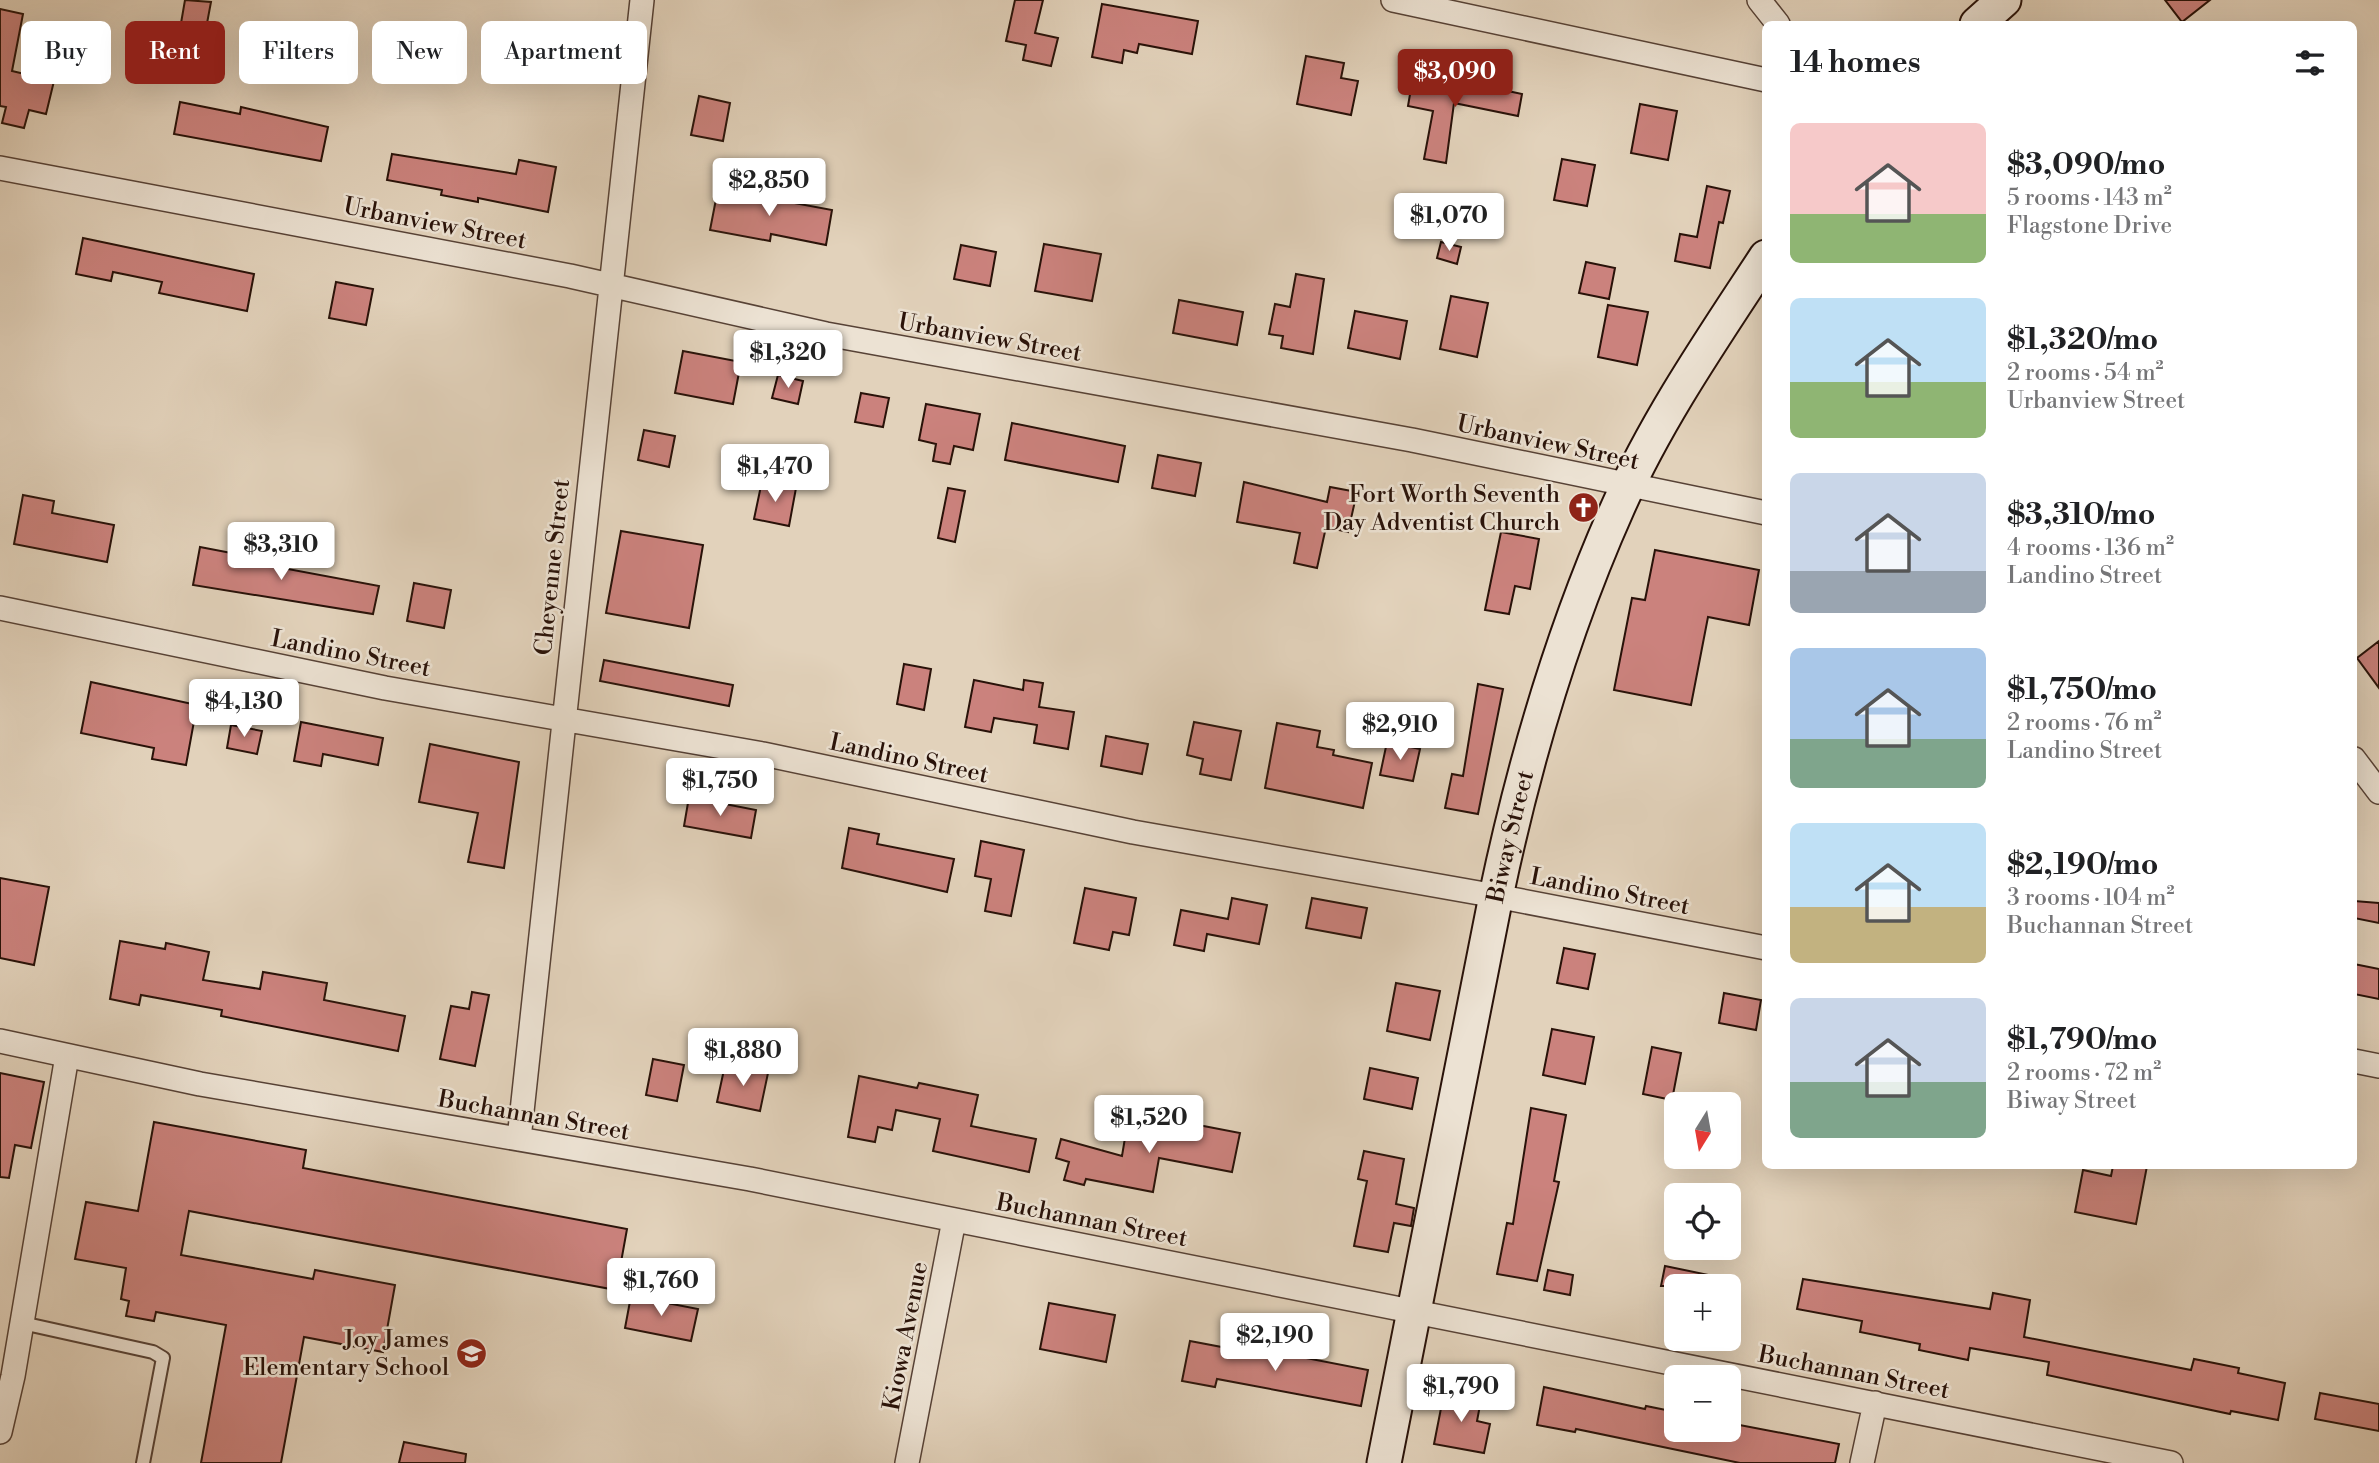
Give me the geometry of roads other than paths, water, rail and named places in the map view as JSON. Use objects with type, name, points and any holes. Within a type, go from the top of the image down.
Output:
[{"type":"street","name":"Cheyenne Street","points":[[519,1139],[562,719],[642,0]]},
{"type":"street","points":[[1393,0],[1762,79]]},
{"type":"street","points":[[1759,0],[1776,21]]},
{"type":"street","points":[[1980,21],[2004,0]]},
{"type":"street","name":"Urbanview Street","points":[[0,168],[610,285],[826,334],[1412,440],[1762,512]]},
{"type":"street","name":"Biway Street","points":[[1384,1463],[1514,810],[1545,696],[1629,485],[1689,374],[1762,263]]},
{"type":"street","name":"Landino Street","points":[[0,608],[385,688],[763,754],[1133,832],[1496,896],[1762,947]]},
{"type":"street","points":[[2357,763],[2379,792]]},
{"type":"street","name":"Buchannan Street","points":[[0,1041],[200,1084],[750,1179],[2171,1463]]},
{"type":"street","points":[[0,1432],[7,1375],[22,1323],[67,1056]]},
{"type":"street","points":[[2357,1062],[2379,1066]]},
{"type":"street","name":"Kiowa Avenue","points":[[907,1463],[954,1220]]},
{"type":"street","points":[[1862,1463],[1875,1403]]},
{"type":"lane","points":[[22,1323],[153,1352],[163,1358],[143,1463]]},
{"type":"place","name":"Fort Worth Seventh Day Adventist Church","points":[[1583,508]]},
{"type":"place","name":"Joy James Elementary School","points":[[472,1353]]}]
